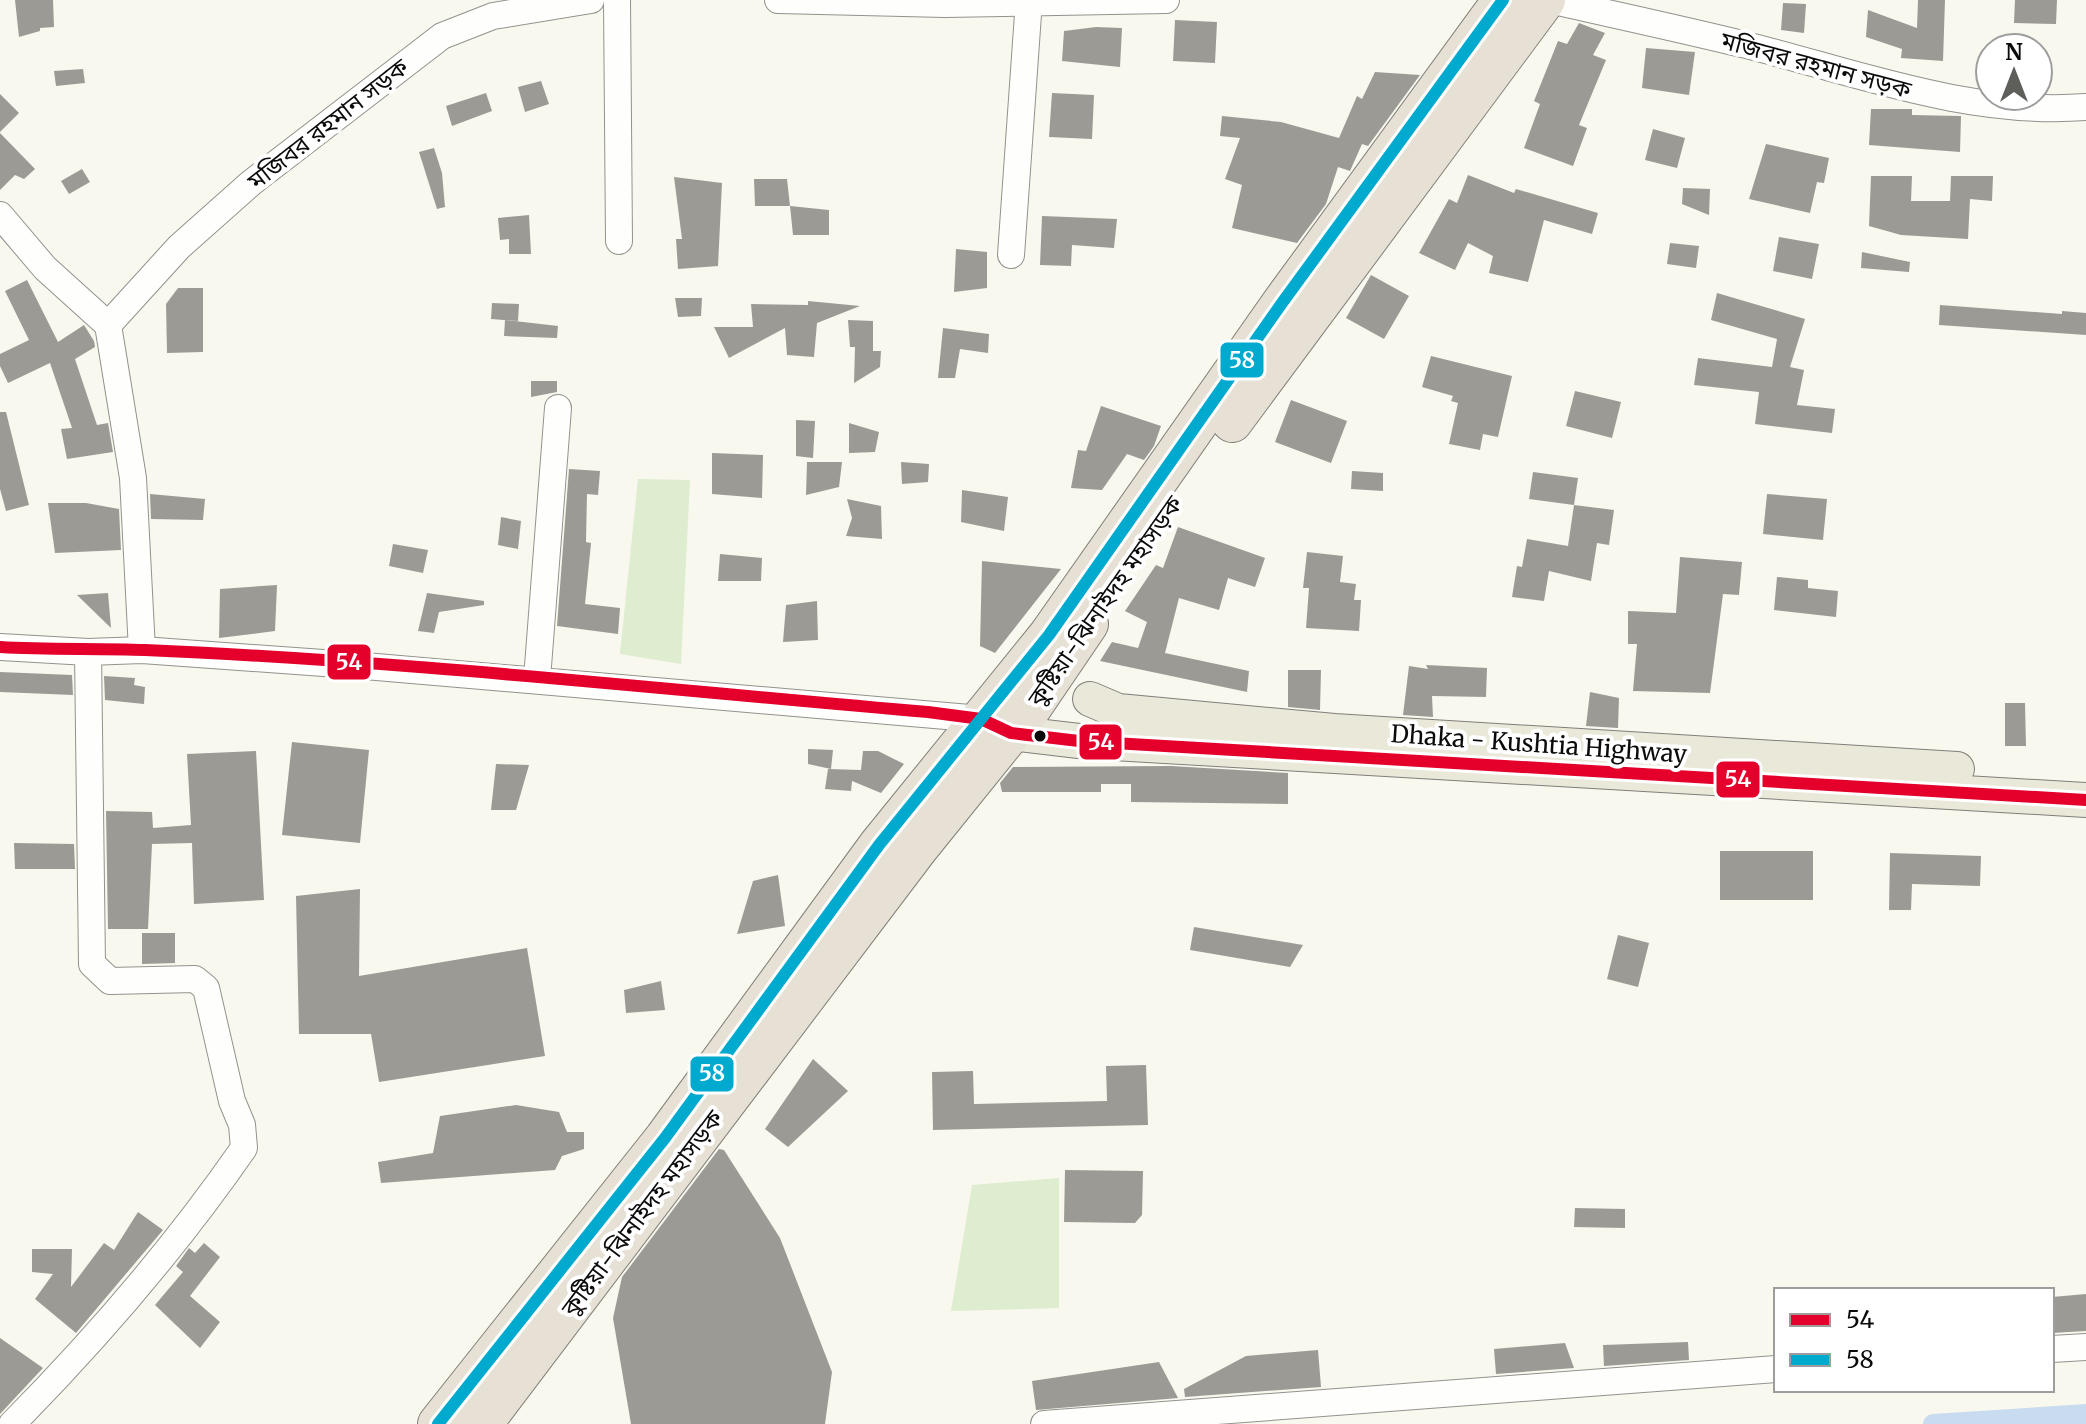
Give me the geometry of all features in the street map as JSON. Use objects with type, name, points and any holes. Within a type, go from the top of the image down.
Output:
[{"type":"highway","name":"কুষ্টিয়া-ঝিনাইদহ মহাসড়ক","points":[[1056,648],[1282,303],[1503,0]]},
{"type":"highway","name":"কুষ্টিয়া-ঝিনাইদহ মহাসড়ক","points":[[482,1424],[879,845],[996,726],[1277,360],[1547,0]]},
{"type":"highway","name":"কুষ্টিয়া-ঝিনাইদহ মহাসড়ক","points":[[438,1424],[665,1161]]},
{"type":"main road","points":[[1056,648],[1090,699],[1079,741]]},
{"type":"main road","name":"Dhaka - Kushtia Highway","points":[[1090,699],[1118,711],[1723,767]]},
{"type":"main road","name":"Dhaka - Kushtia Highway","points":[[996,726],[1079,741],[1723,767],[2004,784],[2086,800]]},
{"type":"main road","name":"Dhaka - Kushtia Highway","points":[[2004,784],[2086,777]]},
{"type":"street","name":"মজিবর রহমান সড়ক","points":[[108,325],[179,247],[251,183],[442,36],[493,16],[591,0]]},
{"type":"street","points":[[617,0],[619,241]]},
{"type":"street","points":[[778,0],[1166,0]]},
{"type":"street","name":"মজিবর রহমান সড়ক","points":[[1547,0],[1747,45],[1942,97],[2039,107],[2086,107]]},
{"type":"street","points":[[1011,255],[1029,1]]},
{"type":"street","points":[[0,215],[45,268],[108,325],[133,478],[142,650]]},
{"type":"street","points":[[537,679],[558,408]]},
{"type":"street","points":[[0,647],[88,652],[142,650],[537,679],[996,726]]},
{"type":"street","points":[[12,1424],[95,1334],[244,1148],[242,1125],[232,1101],[206,988],[195,979],[110,981],[92,964],[88,652]]},
{"type":"street","points":[[2054,1349],[2086,1347]]},
{"type":"street","points":[[1044,1424],[1774,1369]]},
{"type":"green space","points":[[638,479],[690,480],[681,664],[620,654]]},
{"type":"green space","points":[[1059,1178],[1059,1308],[951,1311],[972,1185]]},
{"type":"building","points":[[15,0],[53,0],[54,27],[40,28],[40,31],[19,37]]},
{"type":"building","points":[[1918,0],[1945,0],[1943,61],[1901,58],[1902,49],[1866,37],[1868,10],[1917,28]]},
{"type":"building","points":[[2015,0],[2057,0],[2056,24],[2014,23]]},
{"type":"building","points":[[1783,3],[1806,4],[1804,33],[1781,30]]},
{"type":"building","points":[[1175,20],[1217,22],[1215,63],[1173,61]]},
{"type":"building","points":[[1579,23],[1605,33],[1593,55],[1606,60],[1579,125],[1587,128],[1573,166],[1524,148],[1540,104],[1534,101],[1558,41],[1567,44]]},
{"type":"building","points":[[1122,28],[1120,67],[1062,61],[1064,31]]},
{"type":"building","points":[[1646,48],[1695,52],[1689,95],[1642,88]]},
{"type":"building","points":[[83,69],[85,83],[56,86],[54,71]]},
{"type":"building","points":[[1375,72],[1420,75],[1368,146],[1362,144],[1350,171],[1338,167],[1326,204],[1297,243],[1232,228],[1242,185],[1225,179],[1240,138],[1220,136],[1222,116],[1281,122],[1339,138],[1357,96],[1362,99]]},
{"type":"building","points":[[541,81],[549,104],[525,112],[518,87]]},
{"type":"building","points":[[486,93],[492,111],[452,126],[446,106]]},
{"type":"building","points":[[1052,93],[1094,95],[1092,139],[1049,137]]},
{"type":"building","points":[[0,94],[19,113],[0,132]]},
{"type":"building","points":[[1871,109],[1912,109],[1912,115],[1961,116],[1960,152],[1869,145]]},
{"type":"building","points":[[1653,129],[1685,138],[1677,168],[1645,160]]},
{"type":"building","points":[[0,133],[35,169],[24,179],[15,175],[0,190]]},
{"type":"building","points":[[1766,144],[1829,158],[1824,183],[1817,182],[1810,213],[1749,199]]},
{"type":"building","points":[[434,148],[442,173],[445,207],[437,209],[419,152]]},
{"type":"building","points":[[82,169],[90,182],[69,194],[61,181]]},
{"type":"building","points":[[1468,175],[1514,193],[1516,189],[1598,213],[1592,234],[1544,220],[1528,282],[1489,273],[1493,256],[1468,243],[1455,270],[1419,253],[1449,199],[1457,203]]},
{"type":"building","points":[[1871,176],[1912,176],[1911,201],[1950,201],[1951,176],[1993,176],[1992,201],[1970,199],[1968,239],[1901,235],[1869,226]]},
{"type":"building","points":[[674,177],[722,183],[718,266],[678,269],[676,239],[682,239]]},
{"type":"building","points":[[754,179],[787,179],[790,206],[755,206]]},
{"type":"building","points":[[1683,188],[1710,189],[1709,215],[1682,204]]},
{"type":"building","points":[[790,206],[829,210],[829,235],[793,235]]},
{"type":"building","points":[[529,215],[531,254],[509,254],[509,239],[500,240],[498,218]]},
{"type":"building","points":[[1042,216],[1117,219],[1114,248],[1072,245],[1071,266],[1040,265]]},
{"type":"building","points":[[1779,237],[1819,244],[1812,279],[1773,271]]},
{"type":"building","points":[[1670,243],[1699,246],[1696,268],[1667,264]]},
{"type":"building","points":[[956,249],[987,252],[987,288],[954,292]]},
{"type":"building","points":[[1862,252],[1910,262],[1909,272],[1861,268]]},
{"type":"building","points":[[1371,275],[1409,296],[1384,339],[1346,318]]},
{"type":"building","points":[[27,280],[58,342],[84,325],[94,341],[95,347],[75,359],[97,425],[108,423],[113,452],[67,459],[61,429],[72,428],[50,363],[8,383],[0,366],[0,354],[29,340],[5,291]]},
{"type":"building","points":[[178,288],[203,288],[203,352],[167,353],[166,304]]},
{"type":"building","points":[[1717,293],[1805,319],[1790,367],[1804,370],[1797,405],[1835,409],[1832,433],[1755,424],[1759,392],[1694,385],[1698,358],[1772,367],[1777,339],[1711,320]]},
{"type":"building","points":[[675,298],[702,298],[701,316],[678,317]]},
{"type":"building","points":[[808,301],[860,306],[817,323],[814,357],[787,355],[785,328],[729,358],[714,327],[753,327],[751,304],[808,305]]},
{"type":"building","points":[[492,303],[519,304],[518,321],[491,319]]},
{"type":"building","points":[[1940,305],[2086,313],[2086,335],[1939,325]]},
{"type":"building","points":[[505,320],[558,326],[557,338],[504,336]]},
{"type":"building","points":[[848,320],[873,321],[873,351],[881,351],[880,367],[854,383],[855,347],[850,347]]},
{"type":"building","points":[[943,328],[989,334],[988,353],[960,349],[955,378],[938,378]]},
{"type":"building","points":[[1431,356],[1512,376],[1498,437],[1483,434],[1480,450],[1449,444],[1458,403],[1451,401],[1453,396],[1422,387]]},
{"type":"building","points":[[531,381],[557,381],[557,392],[531,397]]},
{"type":"building","points":[[1575,391],[1621,402],[1612,438],[1566,426]]},
{"type":"building","points":[[1291,400],[1347,421],[1331,463],[1275,442]]},
{"type":"building","points":[[1101,406],[1161,426],[1154,446],[1144,460],[1127,454],[1102,490],[1071,488],[1078,450],[1086,451]]},
{"type":"building","points":[[0,412],[6,412],[29,505],[6,511],[0,489]]},
{"type":"building","points":[[796,420],[815,421],[813,458],[796,456]]},
{"type":"building","points":[[849,423],[879,432],[875,452],[849,453]]},
{"type":"building","points":[[712,453],[763,455],[762,498],[712,494]]},
{"type":"building","points":[[807,462],[842,462],[839,487],[806,495]]},
{"type":"building","points":[[901,462],[929,464],[928,482],[902,484]]},
{"type":"building","points":[[569,469],[600,471],[598,495],[587,494],[586,542],[591,543],[585,604],[620,608],[618,634],[557,626]]},
{"type":"building","points":[[1352,471],[1383,473],[1383,491],[1351,489]]},
{"type":"building","points":[[1533,472],[1578,478],[1574,505],[1529,499]]},
{"type":"building","points":[[962,490],[1008,497],[1004,531],[961,522]]},
{"type":"building","points":[[150,494],[205,499],[203,520],[151,519]]},
{"type":"building","points":[[1767,494],[1827,499],[1823,540],[1763,534]]},
{"type":"building","points":[[847,499],[881,506],[882,539],[846,536],[852,518]]},
{"type":"building","points":[[48,503],[86,503],[119,509],[121,550],[55,553]]},
{"type":"building","points":[[1574,505],[1614,510],[1609,545],[1597,543],[1591,581],[1549,571],[1544,601],[1512,597],[1517,566],[1522,567],[1527,539],[1568,546]]},
{"type":"building","points":[[501,517],[521,521],[518,549],[498,545]]},
{"type":"building","points":[[1178,527],[1265,558],[1255,587],[1228,578],[1219,610],[1179,598],[1165,653],[1249,671],[1247,692],[1100,661],[1112,642],[1138,648],[1147,622],[1125,611],[1156,565],[1163,568]]},
{"type":"building","points":[[393,544],[428,550],[423,573],[389,566]]},
{"type":"building","points":[[1307,552],[1343,556],[1340,582],[1356,584],[1354,600],[1361,600],[1359,631],[1306,628],[1309,588],[1303,588]]},
{"type":"building","points":[[720,554],[762,558],[761,581],[718,581]]},
{"type":"building","points":[[1680,557],[1742,562],[1739,595],[1723,594],[1710,693],[1633,691],[1637,644],[1628,644],[1628,611],[1676,613]]},
{"type":"building","points":[[982,561],[1061,569],[995,653],[980,646]]},
{"type":"building","points":[[1777,577],[1808,580],[1808,588],[1838,591],[1836,617],[1774,610]]},
{"type":"building","points":[[277,585],[275,631],[219,638],[220,589]]},
{"type":"building","points":[[108,593],[111,628],[77,595]]},
{"type":"building","points":[[427,593],[484,601],[484,605],[439,612],[434,633],[418,631]]},
{"type":"building","points":[[817,601],[818,640],[783,642],[786,605]]},
{"type":"building","points":[[1426,665],[1487,668],[1486,697],[1432,696],[1433,717],[1403,715],[1409,666],[1428,669]]},
{"type":"building","points":[[1288,670],[1321,670],[1320,710],[1288,707]]},
{"type":"building","points":[[0,672],[72,675],[73,695],[0,692]]},
{"type":"building","points":[[104,676],[135,678],[134,685],[145,687],[144,704],[105,700]]},
{"type":"building","points":[[1590,692],[1619,698],[1618,728],[1586,726]]},
{"type":"building","points":[[2005,703],[2025,703],[2026,746],[2005,746]]},
{"type":"building","points":[[292,742],[369,750],[360,843],[282,835]]},
{"type":"building","points":[[808,749],[833,750],[831,769],[808,764]]},
{"type":"building","points":[[256,751],[264,900],[194,904],[192,843],[152,844],[148,929],[108,929],[106,811],[152,812],[153,828],[191,825],[187,754]]},
{"type":"building","points":[[863,751],[878,751],[904,764],[881,793],[852,781],[851,791],[825,789],[828,769],[861,770]]},
{"type":"building","points":[[496,764],[529,765],[516,810],[491,810]]},
{"type":"building","points":[[1171,766],[1288,773],[1288,804],[1131,802],[1131,784],[1101,784],[1101,792],[1002,792],[1000,783],[1013,767]]},
{"type":"building","points":[[14,843],[74,844],[75,869],[15,869]]},
{"type":"building","points":[[1720,851],[1813,851],[1813,900],[1720,900]]},
{"type":"building","points":[[1890,853],[1981,856],[1980,886],[1912,884],[1911,910],[1889,910]]},
{"type":"building","points":[[778,875],[785,926],[737,934],[753,881]]},
{"type":"building","points":[[360,889],[359,976],[527,948],[545,1056],[379,1082],[371,1034],[299,1034],[296,896]]},
{"type":"building","points":[[1194,927],[1303,945],[1290,967],[1190,950]]},
{"type":"building","points":[[142,933],[175,933],[175,963],[142,964]]},
{"type":"building","points":[[1618,935],[1649,943],[1638,987],[1607,979]]},
{"type":"building","points":[[661,981],[665,1010],[626,1013],[624,990]]},
{"type":"building","points":[[813,1059],[848,1091],[788,1147],[765,1129]]},
{"type":"building","points":[[1146,1065],[1148,1125],[933,1130],[932,1072],[973,1071],[974,1104],[1107,1101],[1106,1066]]},
{"type":"building","points":[[516,1105],[559,1112],[567,1132],[584,1132],[584,1149],[562,1156],[555,1170],[381,1183],[378,1162],[433,1153],[440,1116]]},
{"type":"building","points":[[719,1149],[724,1150],[780,1238],[832,1372],[825,1424],[631,1424],[613,1318],[622,1277]]},
{"type":"building","points":[[1065,1170],[1143,1171],[1142,1215],[1135,1223],[1064,1222]]},
{"type":"building","points":[[1575,1208],[1625,1209],[1625,1228],[1574,1227]]},
{"type":"building","points":[[138,1212],[163,1230],[76,1333],[35,1299],[53,1274],[32,1272],[32,1249],[72,1249],[71,1287],[104,1243],[114,1250]]},
{"type":"building","points":[[204,1243],[220,1257],[190,1296],[220,1322],[200,1348],[155,1305],[183,1272],[176,1266],[189,1248],[195,1253]]},
{"type":"building","points":[[2086,1294],[2086,1331],[2054,1333],[2054,1297]]},
{"type":"building","points":[[0,1338],[43,1368],[0,1414]]},
{"type":"building","points":[[1688,1342],[1689,1360],[1604,1366],[1603,1345]]},
{"type":"building","points":[[1565,1343],[1574,1368],[1496,1374],[1494,1349]]},
{"type":"building","points":[[1318,1350],[1321,1387],[1185,1397],[1184,1389],[1246,1356]]},
{"type":"building","points":[[1159,1362],[1178,1398],[1036,1410],[1032,1381]]},
{"type":"waterway","points":[[1933,1424],[2086,1414]]},
{"type":"transit line","name":"58","points":[[438,1424],[665,1138],[879,845],[1049,635],[1282,303],[1503,0]]},
{"type":"transit line","name":"54","points":[[0,647],[243,655],[537,677],[928,712],[981,719],[1011,733],[1079,741],[2086,800]]}]
